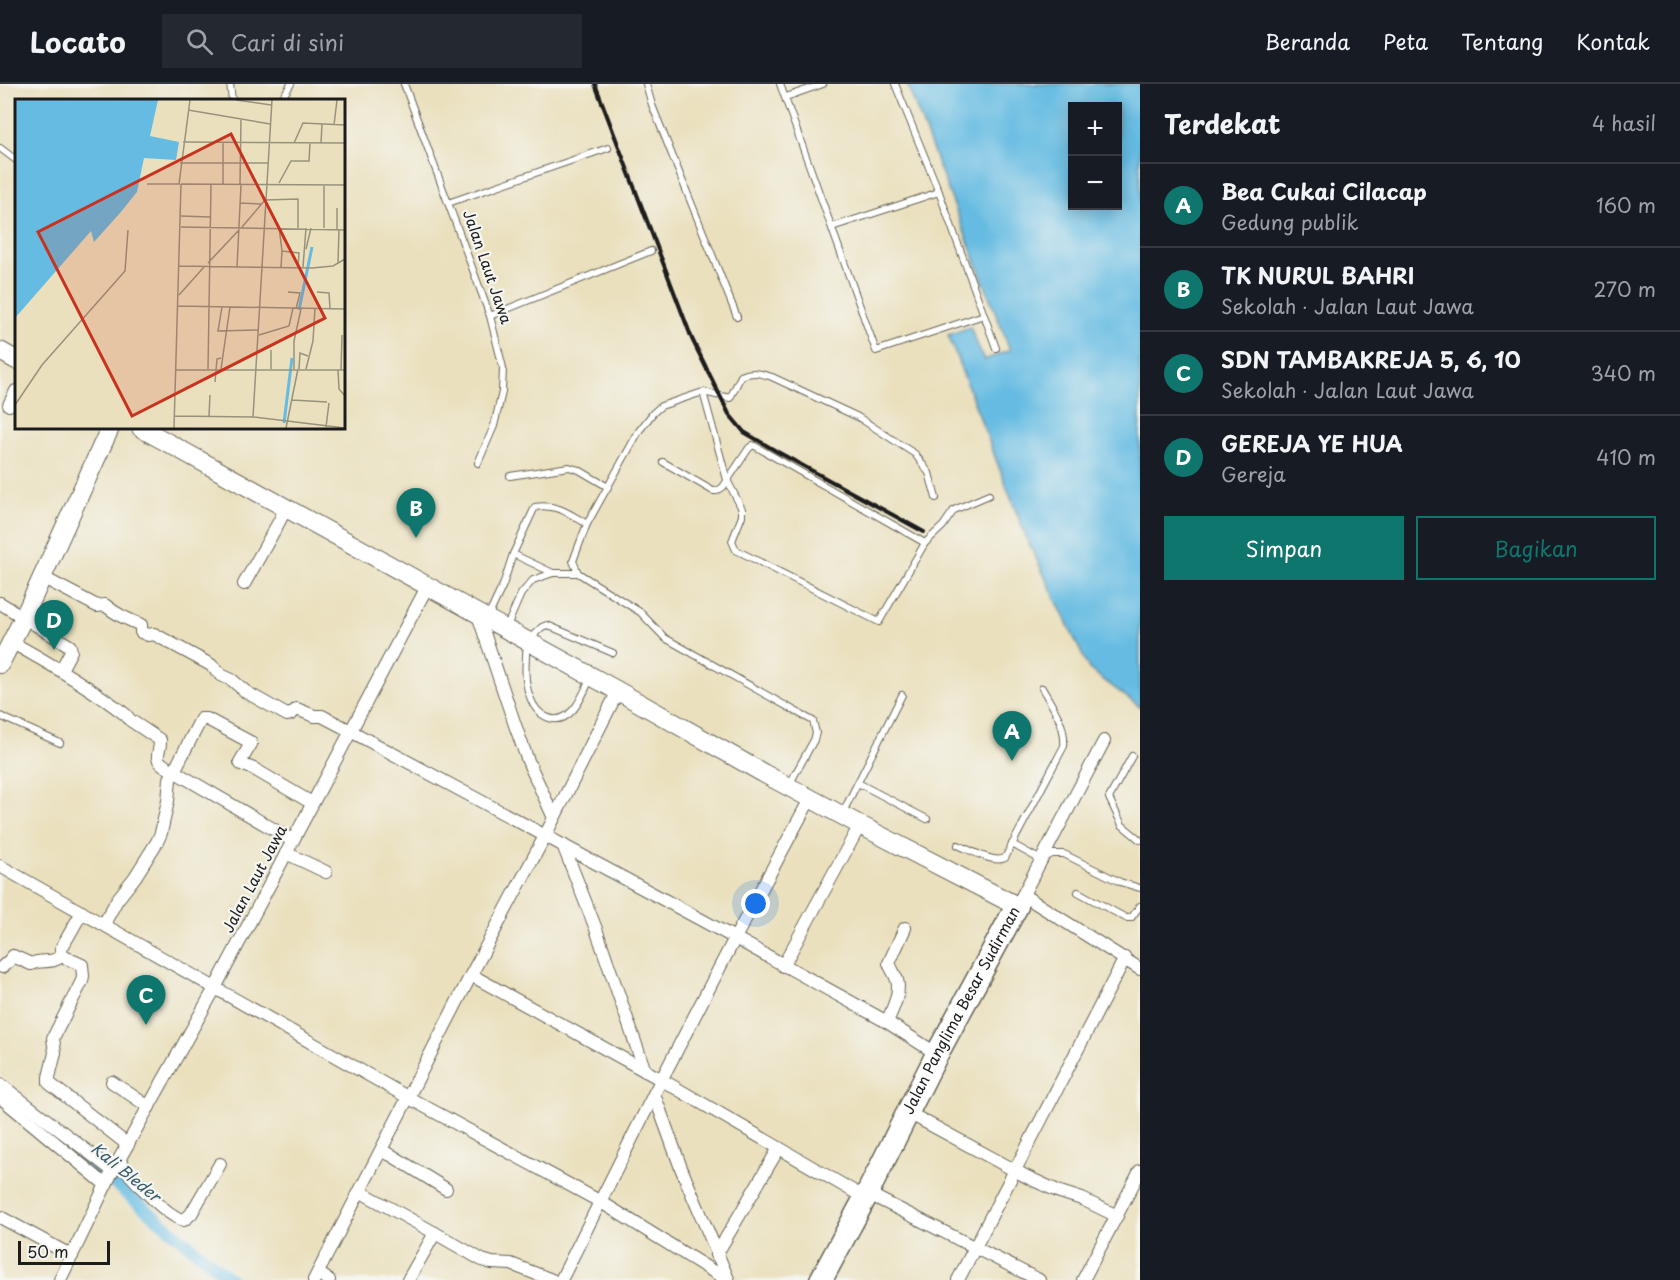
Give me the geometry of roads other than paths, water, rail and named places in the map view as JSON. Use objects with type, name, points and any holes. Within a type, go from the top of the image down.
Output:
[{"type":"highway","name":"Jalan Panglima Besar Sudirman","points":[[821,1280],[866,1196],[937,1053],[1020,900]]},
{"type":"main road","points":[[0,351],[15,359]]},
{"type":"main road","points":[[0,664],[110,429]]},
{"type":"main road","points":[[143,429],[810,799],[1020,900]]},
{"type":"street","points":[[9,405],[15,393]]},
{"type":"street","points":[[244,584],[285,508]]},
{"type":"street","points":[[42,577],[97,606],[105,605],[112,612],[141,625],[141,632],[148,635],[154,634],[211,665],[221,675],[232,680],[246,692],[287,715],[300,709],[314,716],[322,716],[351,731],[735,938],[887,1022],[937,1053]]},
{"type":"street","name":"Jalan Laut Jawa","points":[[60,1280],[111,1175],[215,988],[428,587]]},
{"type":"street","points":[[0,603],[70,646],[71,651],[61,670]]},
{"type":"street","points":[[482,617],[515,725],[528,761],[554,818]]},
{"type":"street","points":[[12,642],[61,670],[114,705],[129,720],[160,740],[159,762],[292,840]]},
{"type":"street","points":[[320,1278],[381,1151],[618,691]]},
{"type":"street","points":[[104,924],[117,900],[157,842],[168,801],[168,782],[201,719],[207,719],[250,742],[241,764],[254,769],[312,803]]},
{"type":"street","name":"Jalan Panglima Besar Sudirman","points":[[1020,900],[1104,741]]},
{"type":"street","points":[[561,1280],[654,1094],[810,799]]},
{"type":"street","points":[[783,966],[860,825]]},
{"type":"street","points":[[564,845],[645,1071]]},
{"type":"street","points":[[286,853],[326,872]]},
{"type":"street","points":[[0,866],[410,1098],[601,1202],[728,1280]]},
{"type":"street","points":[[1020,900],[1125,958],[1140,969]]},
{"type":"street","points":[[62,956],[61,949],[82,912]]},
{"type":"street","points":[[887,1022],[898,987],[889,963],[905,928]]},
{"type":"street","points":[[2,967],[13,956],[31,964],[36,961],[56,961],[62,956]]},
{"type":"street","points":[[62,956],[82,965],[83,976],[53,1038],[55,1053],[49,1083],[128,1145]]},
{"type":"street","points":[[958,1280],[1125,958]]},
{"type":"street","points":[[471,975],[866,1196],[1039,1280]]},
{"type":"street","points":[[112,1082],[149,1107]]},
{"type":"street","points":[[0,1084],[111,1175]]},
{"type":"street","points":[[654,1094],[681,1168],[728,1280]]},
{"type":"street","points":[[0,1097],[111,1175],[131,1177],[181,1220],[191,1214],[220,1164]]},
{"type":"street","points":[[908,1112],[1060,1192],[1082,1199],[1117,1216]]},
{"type":"street","points":[[716,1255],[779,1148]]},
{"type":"street","points":[[381,1151],[446,1189]]},
{"type":"street","points":[[1083,1280],[1117,1216],[1136,1186],[1140,1171]]},
{"type":"street","points":[[361,1192],[482,1260],[511,1264],[552,1280]]},
{"type":"street","points":[[0,1217],[72,1256]]},
{"type":"street","points":[[408,1280],[435,1233]]},
{"type":"lane","points":[[231,84],[232,99]]},
{"type":"lane","points":[[282,99],[291,84]]},
{"type":"lane","name":"Jalan Laut Jawa","points":[[404,84],[490,316],[503,368],[502,392],[494,426],[478,464]]},
{"type":"lane","points":[[646,84],[652,105],[737,317]]},
{"type":"lane","points":[[780,84],[876,351],[984,315]]},
{"type":"lane","points":[[786,97],[823,84]]},
{"type":"lane","points":[[895,84],[939,192],[996,348]]},
{"type":"lane","points":[[0,148],[15,159]]},
{"type":"lane","points":[[448,203],[608,148]]},
{"type":"lane","points":[[832,227],[939,192]]},
{"type":"lane","points":[[490,316],[651,251]]},
{"type":"lane","points":[[578,573],[573,561],[587,524],[639,431],[653,413],[661,406],[703,392],[730,398],[741,376],[749,373],[772,377],[858,417],[915,454],[929,473],[936,498]]},
{"type":"lane","points":[[703,392],[727,480],[741,505],[742,512],[732,541],[736,550],[879,622],[925,543],[943,526],[954,510],[988,495]]},
{"type":"lane","points":[[663,462],[713,491],[717,491],[753,445],[925,543]]},
{"type":"lane","points":[[510,476],[569,467],[579,470],[608,487]]},
{"type":"lane","points":[[482,617],[503,585],[513,554],[536,507],[547,505],[557,508],[587,524]]},
{"type":"lane","points":[[513,554],[553,573]]},
{"type":"lane","points":[[505,629],[522,594],[533,580],[553,573],[578,573],[640,612],[665,638],[813,721],[816,733],[814,740],[788,786]]},
{"type":"lane","points":[[591,676],[574,709],[566,716],[552,720],[545,717],[537,710],[530,698],[526,665],[527,641],[547,625],[613,653]]},
{"type":"lane","points":[[958,844],[994,860],[1005,858],[1064,746],[1063,726],[1042,688]]},
{"type":"lane","points":[[841,815],[902,695]]},
{"type":"lane","points":[[0,716],[60,743]]},
{"type":"lane","points":[[1132,756],[1109,798],[1122,825],[1140,840]]},
{"type":"lane","points":[[858,783],[927,819]]},
{"type":"lane","points":[[1012,844],[1041,860],[1052,854],[1064,854],[1120,882],[1140,888]]},
{"type":"lane","points":[[1078,892],[1126,918],[1131,918],[1140,906]]},
{"type":"water","points":[[907,84],[1140,84],[1140,707],[1089,669],[1026,537],[948,335],[970,327],[984,360],[1010,350]]},
{"type":"waterway","name":"Kali Bleder","points":[[33,1117],[232,1280]]},
{"type":"railway","points":[[595,84],[692,339],[729,414],[744,432],[924,532]]},
{"type":"place","name":"TK NURUL BAHRI","points":[[416,538]]},
{"type":"place","name":"GEREJA YE HUA","points":[[54,650]]},
{"type":"place","name":"Bea Cukai Cilacap","points":[[1012,761]]},
{"type":"place","name":"SDN TAMBAKREJA 5, 6, 10","points":[[146,1025]]}]
